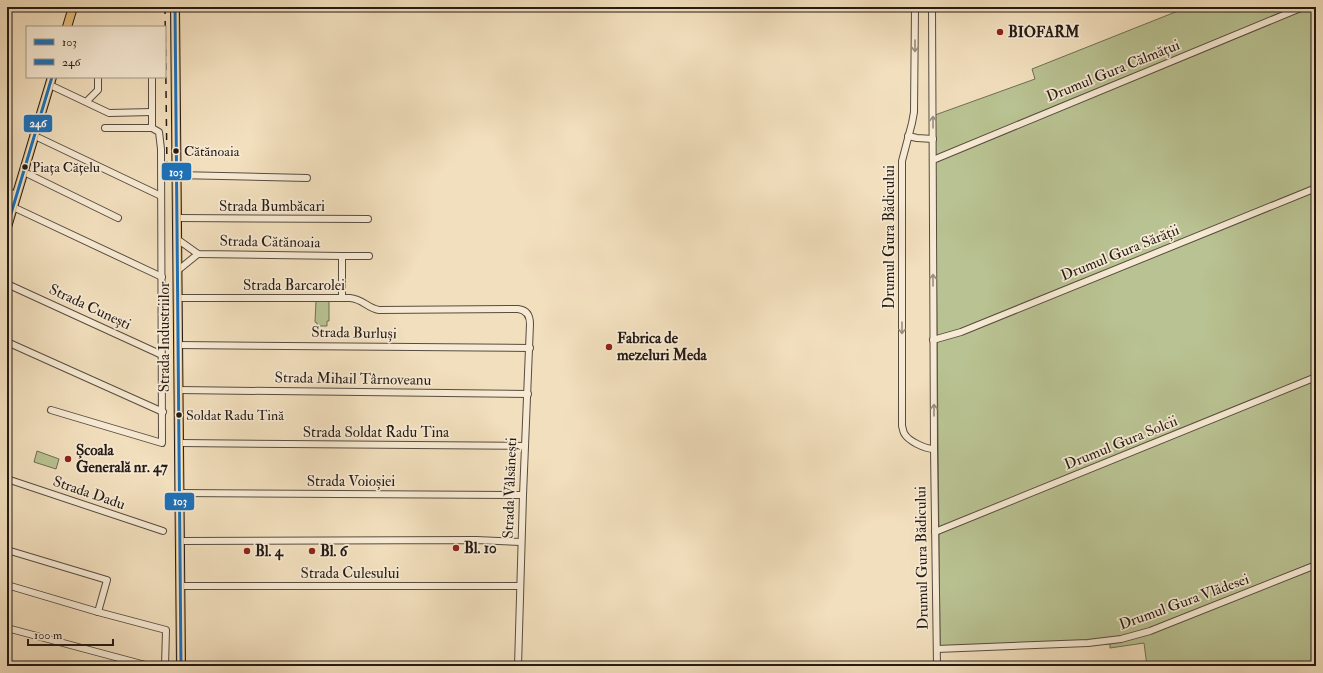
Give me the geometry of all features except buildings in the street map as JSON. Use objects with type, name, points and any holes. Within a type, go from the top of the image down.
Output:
[{"type":"main road","points":[[67,26],[73,7]]},
{"type":"main road","name":"Strada Industriilor","points":[[174,7],[181,666]]},
{"type":"main road","points":[[7,227],[51,81]]},
{"type":"street","name":"Drumul Gura Bădicului","points":[[915,7],[914,112],[902,161],[902,426],[904,433],[910,439],[929,449],[934,449]]},
{"type":"street","name":"Drumul Gura Bădicului","points":[[932,7],[934,449],[937,666]]},
{"type":"street","name":"Drumul Gura Călmățui","points":[[933,160],[1303,7]]},
{"type":"street","points":[[87,101],[98,90],[98,78]]},
{"type":"street","points":[[152,78],[152,128]]},
{"type":"street","points":[[51,81],[109,112],[152,112]]},
{"type":"street","points":[[50,410],[162,443],[163,412],[160,135],[157,130],[152,128],[105,128]]},
{"type":"street","points":[[35,136],[161,196]]},
{"type":"street","points":[[908,136],[933,139]]},
{"type":"street","points":[[24,172],[118,218]]},
{"type":"street","points":[[176,175],[307,178]]},
{"type":"street","name":"Drumul Gura Sărății","points":[[934,340],[961,332],[1316,188]]},
{"type":"street","points":[[7,193],[17,194]]},
{"type":"street","points":[[13,207],[162,277]]},
{"type":"street","name":"Strada Bumbăcari","points":[[177,218],[368,219]]},
{"type":"street","name":"Strada Cătănoaia","points":[[177,238],[198,254],[369,256]]},
{"type":"street","name":"Strada Cătănoaia","points":[[177,271],[198,254]]},
{"type":"street","points":[[342,256],[342,298]]},
{"type":"street","name":"Strada Cunești","points":[[7,284],[162,355]]},
{"type":"street","name":"Strada Barcarolei","points":[[177,298],[342,298],[359,300],[370,307],[379,310],[518,309],[526,312]]},
{"type":"street","name":"Strada Vâlsănești","points":[[518,666],[521,542],[530,348],[530,320],[526,312]]},
{"type":"street","points":[[7,342],[163,412]]},
{"type":"street","name":"Strada Burluși","points":[[178,344],[530,348]]},
{"type":"street","name":"Drumul Gura Solcii","points":[[935,532],[1316,377]]},
{"type":"street","name":"Strada Mihail Târnoveanu","points":[[178,390],[528,394]]},
{"type":"street","name":"Strada Soldat Radu Tina","points":[[179,443],[525,446]]},
{"type":"street","name":"Strada Dadu","points":[[7,479],[163,531]]},
{"type":"street","name":"Strada Voioșiei","points":[[179,493],[523,495]]},
{"type":"street","points":[[180,541],[476,540],[521,542]]},
{"type":"street","points":[[7,550],[108,580],[98,612]]},
{"type":"street","name":"Drumul Gura Vlădesei","points":[[937,649],[1088,643],[1121,640],[1150,631],[1316,565]]},
{"type":"street","points":[[7,586],[166,630],[165,666]]},
{"type":"street","name":"Strada Culesului","points":[[180,586],[520,586]]},
{"type":"street","points":[[7,628],[149,666]]},
{"type":"green space","points":[[1188,7],[1316,7],[1316,666],[1147,666],[1144,643],[1110,648],[1110,644],[1070,646],[940,647],[935,115],[1035,79],[1032,69]]},
{"type":"green space","points":[[316,301],[329,301],[329,321],[327,321],[327,326],[317,326],[317,323],[315,322]]},
{"type":"green space","points":[[37,451],[59,459],[56,469],[34,462]]},
{"type":"railway","points":[[165,7],[165,26]]},
{"type":"railway","points":[[166,78],[167,169]]},
{"type":"transit line","name":"103","points":[[175,7],[181,666]]},
{"type":"transit line","name":"246","points":[[7,227],[52,78]]},
{"type":"place","name":"BIOFARM","points":[[1000,32]]},
{"type":"place","name":"Cătănoaia","points":[[176,151]]},
{"type":"place","name":"Piața Cățelu","points":[[25,167]]},
{"type":"place","name":"Fabrica de mezeluri Meda","points":[[609,347]]},
{"type":"place","name":"Soldat Radu Tină","points":[[179,415]]},
{"type":"place","name":"Școala Generală nr. 47","points":[[68,459]]},
{"type":"place","name":"Bl. 10","points":[[456,548]]},
{"type":"place","name":"Bl. 4","points":[[247,551]]},
{"type":"place","name":"Bl. 6","points":[[312,551]]}]
